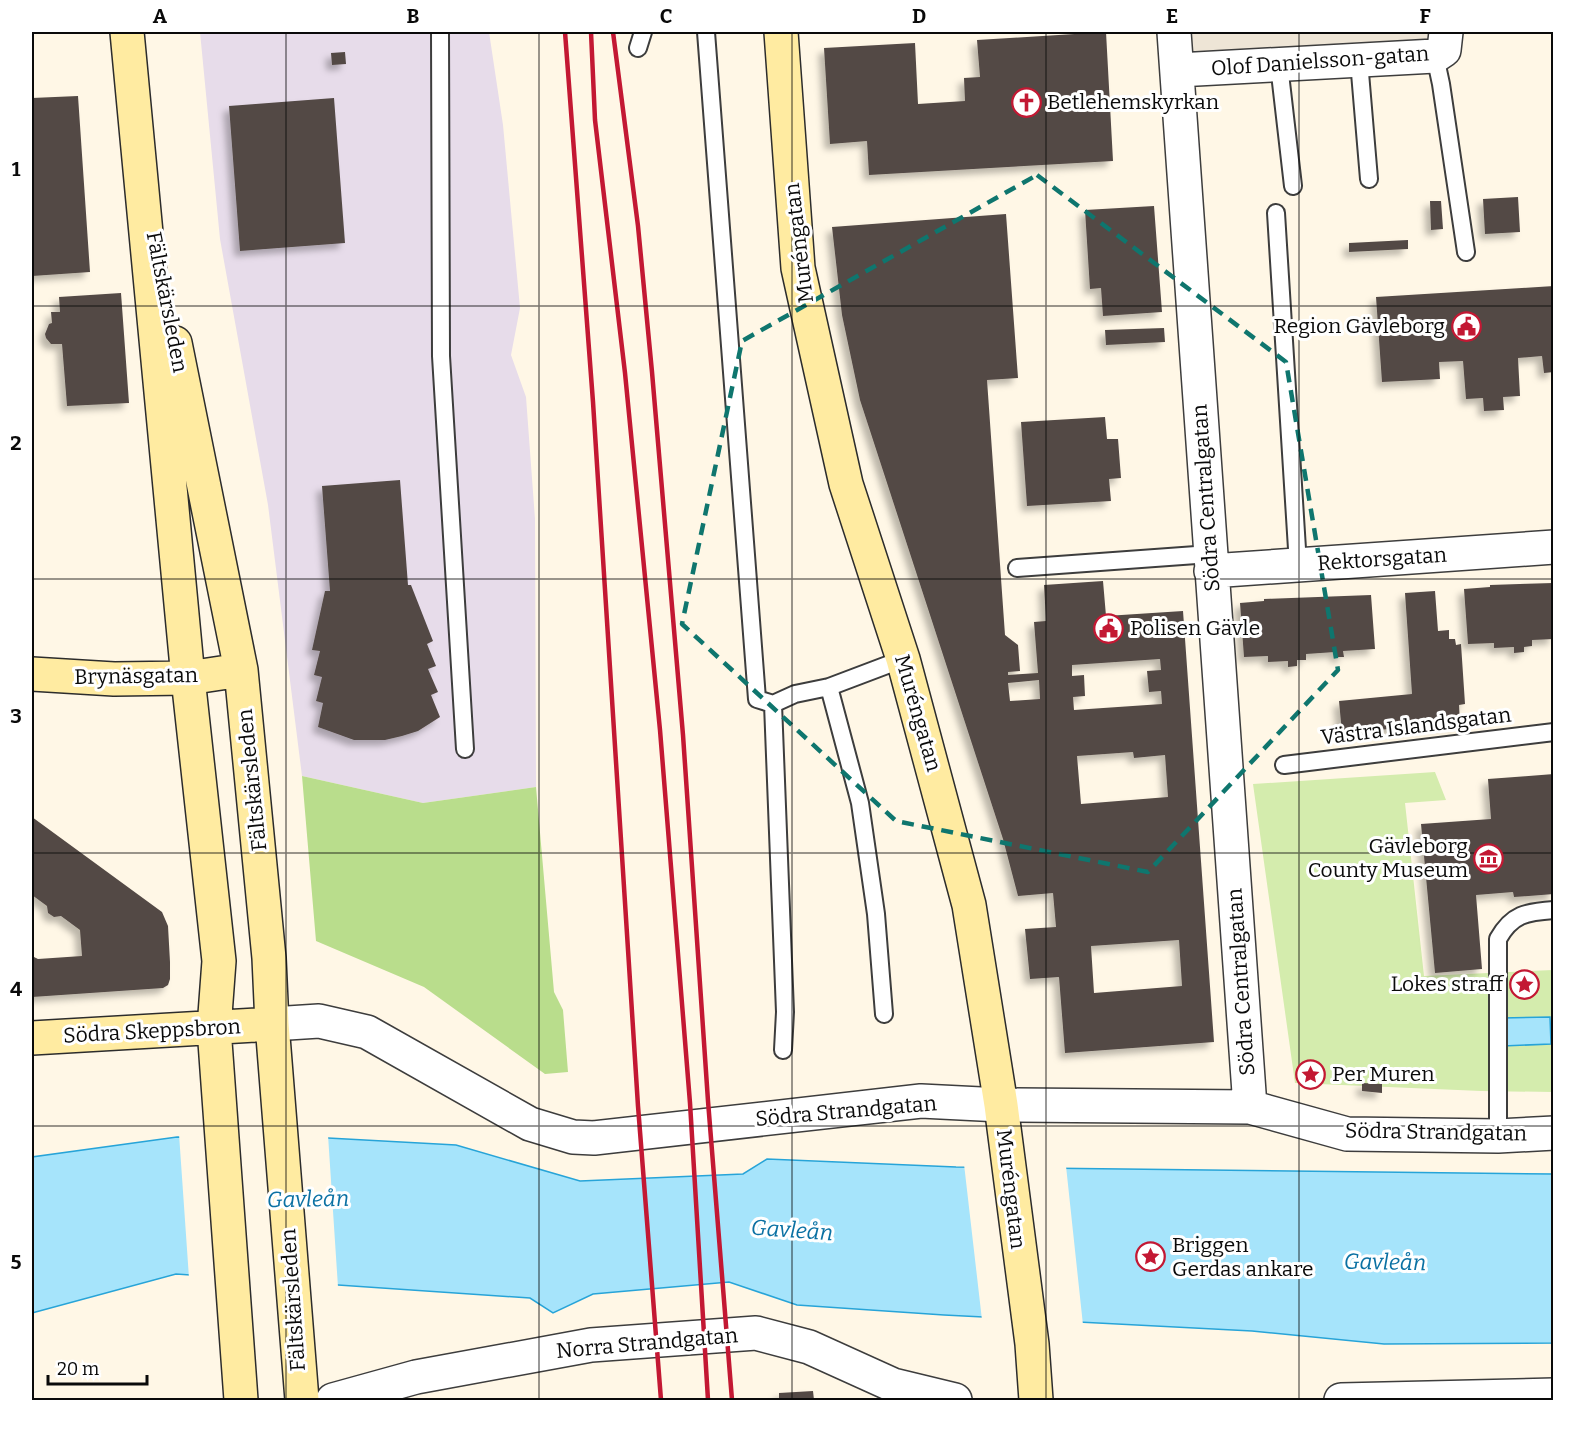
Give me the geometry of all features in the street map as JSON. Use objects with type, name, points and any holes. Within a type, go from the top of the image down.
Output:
[{"type":"main road","name":"Fältskärsleden","points":[[127,32],[188,678],[219,960],[214,1029],[241,1401]]},
{"type":"main road","name":"Muréngatan","points":[[781,32],[798,268],[846,484],[903,659],[969,905],[1001,1105],[1036,1401]]},
{"type":"main road","name":"Fältskärsleden","points":[[140,167],[241,670],[269,958],[272,1024],[302,1401]]},
{"type":"main road","name":"Brynäsgatan","points":[[32,674],[114,678],[188,678],[241,670]]},
{"type":"main road","name":"Södra Skeppsbron","points":[[32,1038],[272,1024]]},
{"type":"street","name":"Södra Centralgatan","points":[[1174,32],[1250,1107]]},
{"type":"street","name":"Olof Danielsson-gatan","points":[[1178,70],[1359,61],[1441,44]]},
{"type":"street","name":"Rektorsgatan","points":[[1210,562],[1298,565],[1554,547]]},
{"type":"street","name":"Södra Strandgatan","points":[[272,1024],[319,1021],[367,1032],[530,1124],[573,1137],[594,1138],[921,1101],[1001,1105],[1250,1107],[1347,1134],[1498,1136],[1554,1133]]},
{"type":"street","name":"Norra Strandgatan","points":[[333,1401],[416,1389],[591,1345],[756,1333],[808,1347],[893,1385],[955,1401]]},
{"type":"street","points":[[1341,1401],[1554,1395]]},
{"type":"lane","points":[[440,32],[441,356],[465,749]]},
{"type":"lane","points":[[706,32],[757,699],[772,704],[795,694],[829,687],[903,659]]},
{"type":"lane","points":[[1441,44],[1442,84],[1466,252]]},
{"type":"lane","points":[[1359,61],[1369,178]]},
{"type":"lane","points":[[1279,65],[1293,186]]},
{"type":"lane","points":[[1276,213],[1298,565]]},
{"type":"lane","points":[[1017,568],[1210,562]]},
{"type":"lane","points":[[829,687],[861,803],[876,914],[884,1014]]},
{"type":"lane","points":[[772,704],[785,1012],[783,1050]]},
{"type":"lane","name":"Västra Islandsgatan","points":[[1284,765],[1554,732]]},
{"type":"lane","points":[[1498,1136],[1498,939],[1505,926],[1520,915],[1554,910]]},
{"type":"highlighted area","points":[[1037,175],[1286,362],[1338,670],[1148,872],[896,821],[682,624],[742,341]]},
{"type":"shaded area","points":[[200,32],[489,32],[503,125],[520,308],[511,355],[526,397],[535,519],[536,787],[423,803],[302,776],[268,505],[220,239]]},
{"type":"shaded area","points":[[1174,32],[1446,32],[1444,50],[1178,70]]},
{"type":"green space","points":[[1435,772],[1446,800],[1405,803],[1424,976],[1553,970],[1553,1092],[1295,1083],[1253,784]]},
{"type":"green space","points":[[302,776],[423,803],[536,787],[554,992],[563,1010],[568,1072],[545,1074],[424,987],[316,941]]},
{"type":"water","points":[[1550,1017],[1551,1044],[1503,1046],[1502,1018]]},
{"type":"water","name":"Gavleån","points":[[177,1137],[328,1138],[456,1145],[580,1181],[743,1174],[767,1159],[956,1167],[1553,1174],[1553,1343],[1384,1344],[1252,1331],[797,1305],[729,1282],[593,1294],[553,1313],[530,1298],[176,1274],[32,1313],[32,1157]]},
{"type":"pier","points":[[179,1134],[328,1135],[338,1287],[189,1278]]},
{"type":"pier","points":[[964,1164],[1066,1166],[1083,1325],[982,1320]]},
{"type":"building","name":"Betlehemskyrkan","points":[[1106,32],[1113,161],[869,175],[867,141],[830,144],[824,48],[915,43],[918,104],[965,101],[964,78],[980,77],[977,40]]},
{"type":"building","points":[[345,52],[346,64],[332,65],[331,53]]},
{"type":"building","points":[[78,96],[90,272],[32,276],[32,98]]},
{"type":"building","points":[[334,98],[345,243],[240,251],[229,106]]},
{"type":"building","points":[[1518,197],[1520,232],[1485,234],[1483,199]]},
{"type":"building","points":[[1430,201],[1441,201],[1443,229],[1431,230]]},
{"type":"building","points":[[1154,206],[1162,312],[1103,316],[1101,288],[1090,289],[1085,210]]},
{"type":"building","name":"Polisen Gävle","points":[[1006,214],[1018,378],[987,380],[1005,635],[1018,645],[1020,671],[1008,672],[1008,675],[1038,673],[1034,622],[1046,621],[1044,585],[1103,581],[1106,616],[1183,611],[1214,1042],[1065,1053],[1059,977],[1030,979],[1025,929],[1056,927],[1053,893],[1018,896],[1003,839],[860,400],[842,315],[832,227]],"holes":[[[1160,659],[1161,670],[1147,671],[1149,692],[1161,691],[1162,704],[1074,710],[1073,697],[1085,696],[1084,675],[1072,676],[1072,665]],[[1039,680],[1040,699],[1010,701],[1008,683]],[[1133,752],[1134,758],[1165,755],[1168,797],[1081,804],[1077,756]],[[1179,940],[1182,986],[1094,993],[1091,946]]]},
{"type":"building","points":[[1408,240],[1408,249],[1349,252],[1349,243]]},
{"type":"building","name":"Region Gävleborg","points":[[1554,286],[1554,372],[1544,373],[1542,356],[1518,358],[1520,396],[1503,397],[1504,410],[1484,411],[1483,398],[1466,399],[1463,361],[1439,362],[1440,379],[1382,382],[1376,297]]},
{"type":"building","points":[[121,293],[129,403],[67,406],[62,344],[51,344],[45,334],[49,324],[52,323],[51,312],[60,312],[59,297]]},
{"type":"building","points":[[1164,328],[1165,342],[1106,345],[1105,330]]},
{"type":"building","points":[[1105,417],[1107,439],[1118,439],[1121,478],[1109,479],[1111,501],[1027,506],[1021,422]]},
{"type":"building","points":[[400,480],[408,585],[411,585],[433,641],[427,644],[436,666],[428,669],[438,692],[431,695],[440,717],[418,731],[402,736],[385,740],[354,740],[318,727],[323,703],[316,701],[322,677],[314,675],[320,651],[312,650],[325,591],[330,591],[322,486]]},
{"type":"building","points":[[1553,583],[1554,639],[1532,640],[1532,646],[1524,647],[1524,652],[1514,653],[1514,647],[1494,648],[1494,643],[1468,644],[1464,589],[1490,587],[1490,585]]},
{"type":"building","points":[[1435,591],[1438,631],[1449,630],[1449,639],[1455,639],[1456,645],[1461,644],[1465,704],[1459,705],[1460,723],[1342,733],[1339,701],[1412,694],[1405,593]]},
{"type":"building","points":[[1371,595],[1375,649],[1343,651],[1344,657],[1336,657],[1335,652],[1306,654],[1306,660],[1297,660],[1297,666],[1288,667],[1288,661],[1268,662],[1268,656],[1244,657],[1240,603],[1264,601],[1264,599]]},
{"type":"building","name":"Gävleborg County Museum","points":[[1554,774],[1554,894],[1514,897],[1513,892],[1476,895],[1482,969],[1435,973],[1421,824],[1491,819],[1488,779]]},
{"type":"building","points":[[32,817],[162,912],[168,926],[170,979],[168,985],[163,988],[32,997],[32,956],[38,959],[82,956],[80,930],[61,916],[54,917],[48,913],[47,906],[32,895]]},
{"type":"building","points":[[1362,1083],[1382,1084],[1382,1093],[1362,1091]]},
{"type":"building","points":[[813,1391],[814,1400],[779,1400],[779,1393]]},
{"type":"railway","points":[[565,32],[593,402],[638,1106],[661,1400]]},
{"type":"railway","points":[[591,32],[595,120],[625,373],[660,730],[690,1103],[708,1400]]},
{"type":"railway","points":[[613,32],[638,226],[652,372],[683,735],[708,1101],[732,1400]]},
{"type":"place","name":"Betlehemskyrkan","points":[[1026,102]]},
{"type":"place","name":"Region Gävleborg","points":[[1466,326]]},
{"type":"place","name":"Polisen Gävle","points":[[1109,628]]},
{"type":"place","name":"Gävleborg County Museum","points":[[1489,858]]},
{"type":"place","name":"Lokes straff","points":[[1524,984]]},
{"type":"place","name":"Per Muren","points":[[1311,1074]]},
{"type":"place","name":"Briggen Gerdas ankare","points":[[1151,1257]]}]
